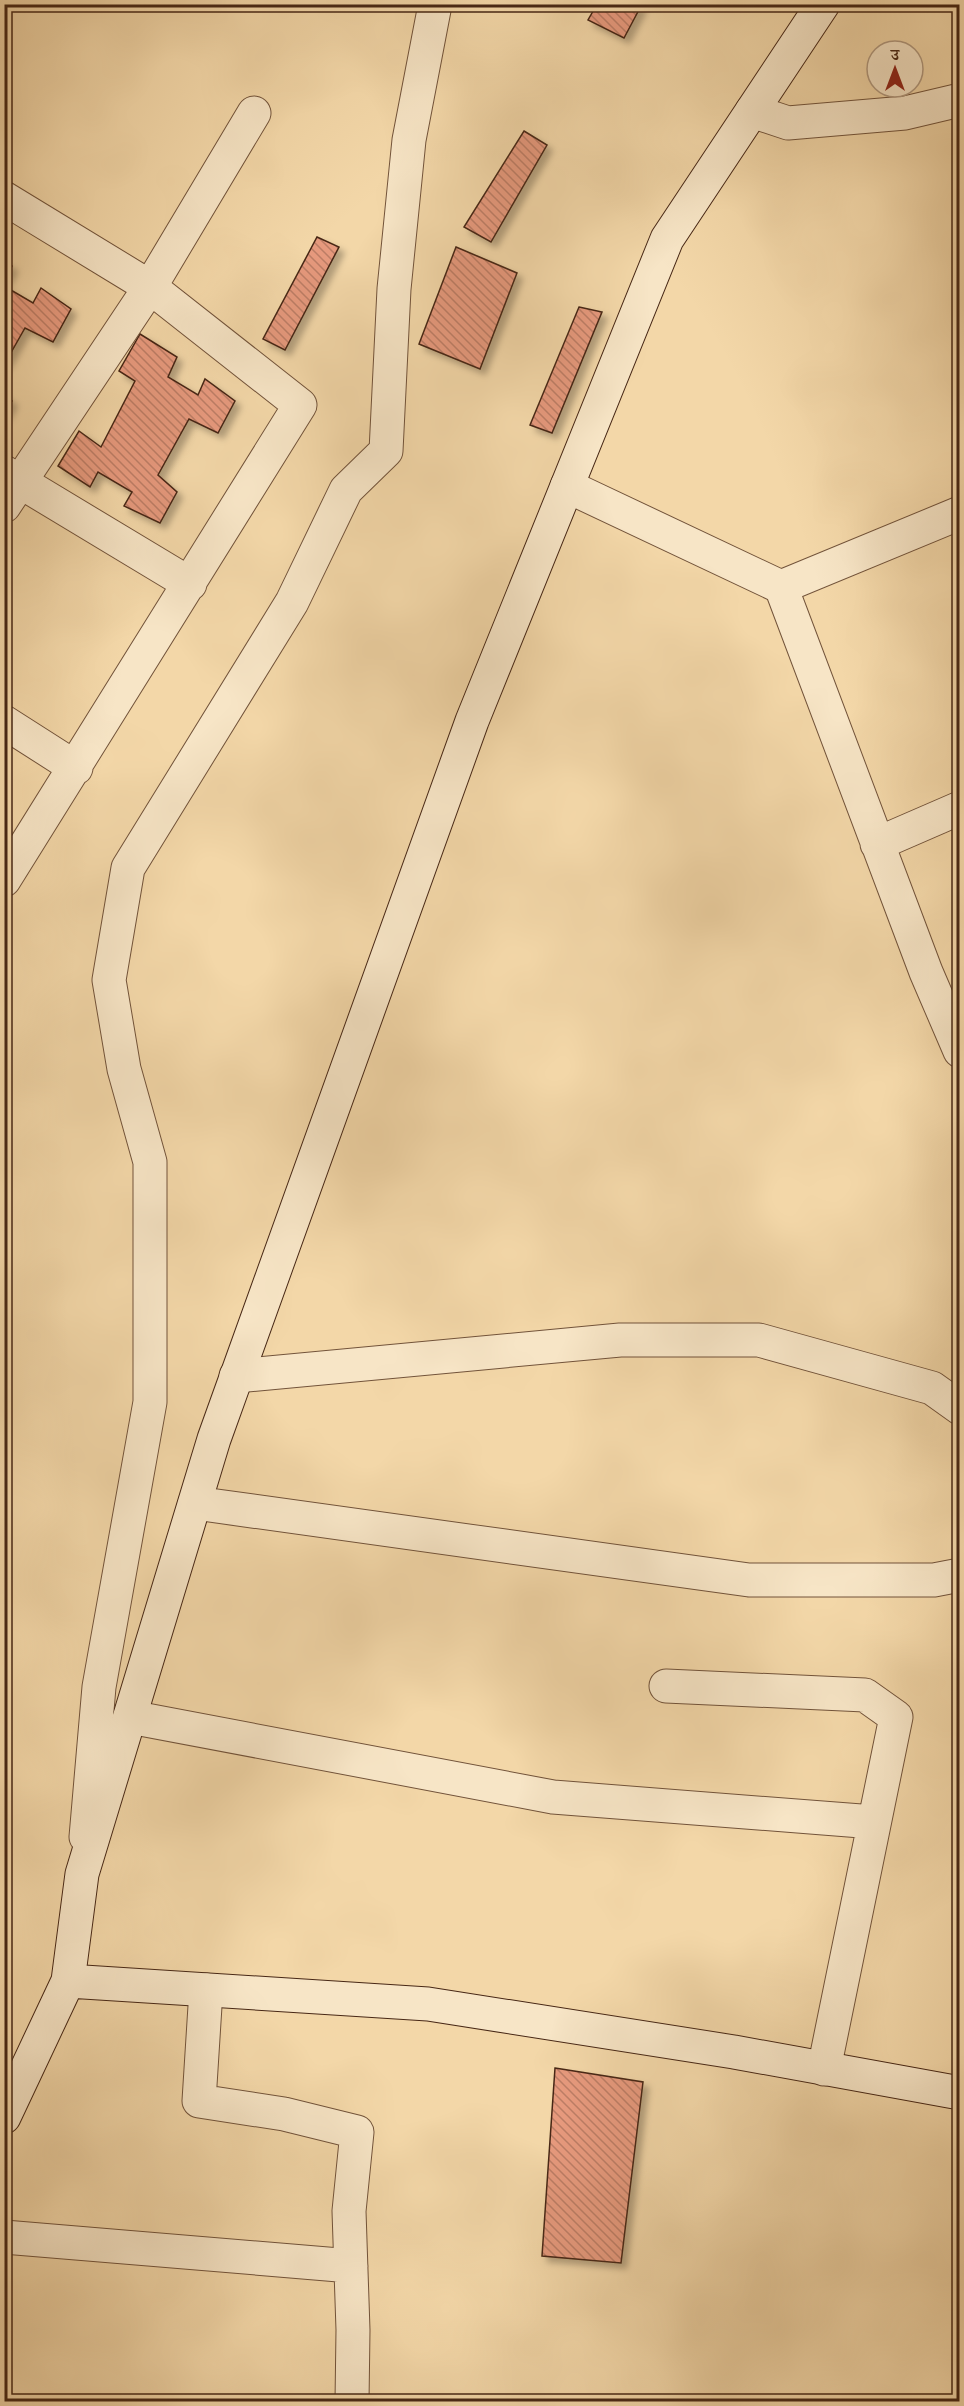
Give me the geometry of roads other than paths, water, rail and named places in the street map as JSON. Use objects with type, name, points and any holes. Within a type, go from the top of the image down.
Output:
[{"type":"street","points":[[82,1874],[236,1376],[472,721],[667,239],[823,4]]},
{"type":"street","points":[[4,2117],[68,1981],[82,1874],[99,1687],[150,1402],[150,1162],[124,1069],[109,980],[128,868],[292,602],[346,490],[386,452],[394,289],[409,140],[434,10]]},
{"type":"street","points":[[752,111],[788,123],[905,113],[960,100]]},
{"type":"street","points":[[190,584],[10,487],[150,287],[254,113]]},
{"type":"street","points":[[4,198],[150,287],[300,405],[76,768],[4,880]]},
{"type":"street","points":[[567,486],[781,587],[926,972],[958,1043]]},
{"type":"street","points":[[781,587],[960,513]]},
{"type":"street","points":[[4,722],[76,768]]},
{"type":"street","points":[[877,844],[960,808]]},
{"type":"street","points":[[236,1376],[620,1340],[759,1340],[932,1388],[960,1408]]},
{"type":"street","points":[[195,1503],[749,1580],[934,1580],[960,1575]]},
{"type":"street","points":[[666,1686],[865,1695],[897,1717],[824,2068]]},
{"type":"street","points":[[130,1717],[553,1797],[874,1822]]},
{"type":"street","points":[[68,1981],[428,2004],[734,2052],[960,2093]]},
{"type":"street","points":[[206,1990],[199,2101],[284,2114],[357,2132],[349,2211],[352,2402]]},
{"type":"street","points":[[4,2237],[351,2266]]}]
